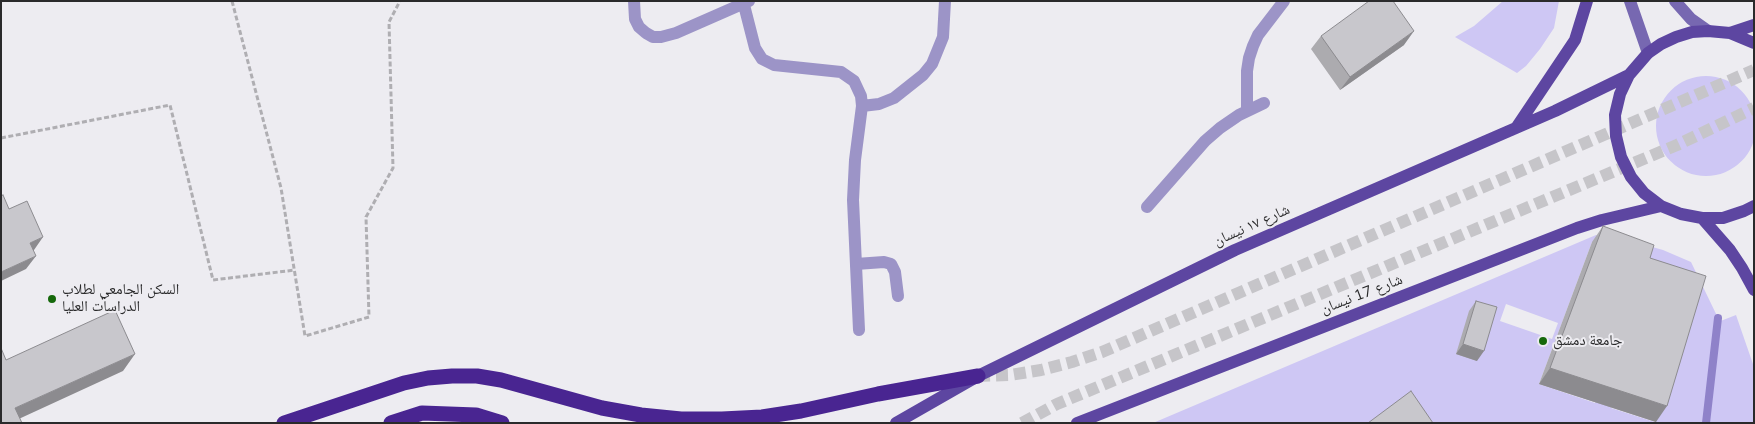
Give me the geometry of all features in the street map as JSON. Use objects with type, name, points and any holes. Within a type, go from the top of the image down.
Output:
[{"type":"highway","points":[[284,423],[404,383],[452,376],[477,376],[501,380],[586,404],[641,415],[681,419],[722,419],[762,417],[801,411],[878,394],[978,376]]},
{"type":"highway","points":[[391,423],[422,413],[476,415],[502,423]]},
{"type":"main road","points":[[1516,128],[1575,40],[1587,1]]},
{"type":"main road","points":[[1630,1],[1648,54]]},
{"type":"main road","points":[[1675,1],[1691,19],[1708,31]]},
{"type":"main road","points":[[1730,33],[1754,25]]},
{"type":"main road","points":[[1754,43],[1730,33],[1708,31],[1692,32],[1661,44],[1648,54],[1629,75],[1620,94],[1617,108],[1616,136],[1621,158],[1631,177],[1644,193],[1661,206],[1681,214],[1702,218],[1723,218],[1744,212],[1754,206]]},
{"type":"main road","name":"شارع ١٧ نيسان","points":[[896,423],[978,376],[1235,250],[1563,108],[1629,75]]},
{"type":"main road","name":"شارع 17 نيسان","points":[[1077,423],[1577,228],[1610,217],[1661,206]]},
{"type":"main road","points":[[1702,218],[1730,250],[1754,290]]},
{"type":"street","points":[[634,1],[635,19],[639,27],[653,37],[676,33],[747,3],[755,48],[762,59],[774,65],[841,72],[848,76],[858,87],[862,106],[854,160],[853,200],[859,330]]},
{"type":"street","points":[[862,106],[879,104],[894,98],[923,75],[932,64],[943,37],[945,1]]},
{"type":"street","points":[[1247,111],[1247,71],[1250,52],[1258,35],[1284,1]]},
{"type":"street","points":[[1147,207],[1205,141],[1229,121],[1264,103]]},
{"type":"street","points":[[856,264],[884,262],[891,264],[896,272],[898,296]]},
{"type":"path","points":[[232,1],[282,188],[306,336],[369,317],[366,217],[393,168],[389,22],[400,1]]},
{"type":"path","points":[[1,138],[170,105],[212,280],[295,270]]},
{"type":"shaded area","points":[[1503,1],[1559,1],[1554,28],[1540,49],[1526,66],[1517,73],[1455,37],[1474,26]]},
{"type":"shaded area","points":[[1706,76],[1716,77],[1734,84],[1748,98],[1755,116],[1755,136],[1748,154],[1734,168],[1716,175],[1706,176],[1696,175],[1678,168],[1664,154],[1657,136],[1656,126],[1657,116],[1664,98],[1678,84],[1696,77]]},
{"type":"shaded area","name":"جامعة دمشق","points":[[1596,235],[1624,239],[1663,250],[1691,262],[1718,318],[1718,322],[1736,315],[1754,367],[1754,423],[1153,423]],"holes":[[[1592,242],[1643,261],[1595,403],[1539,384]],[[1651,279],[1656,422],[1611,408]],[[1506,304],[1558,323],[1552,339],[1500,321]]]},
{"type":"building","points":[[1369,1],[1393,1],[1414,31],[1350,77],[1321,36]]},
{"type":"building","points":[[3,195],[9,209],[27,201],[43,237],[30,243],[36,256],[1,272],[1,196]]},
{"type":"building","points":[[1603,226],[1654,245],[1650,258],[1706,276],[1667,406],[1550,368]]},
{"type":"building","points":[[1476,301],[1497,307],[1484,351],[1463,344]]},
{"type":"building","points":[[115,310],[135,354],[15,408],[22,423],[1,423],[1,348],[6,360]]},
{"type":"building","points":[[1411,391],[1433,423],[1368,423]]},
{"type":"waterway","points":[[1706,423],[1718,318]]},
{"type":"tunnel","points":[[978,376],[1010,375],[1041,370],[1102,352],[1754,70]]},
{"type":"tunnel","points":[[1022,423],[1057,404],[1677,145],[1754,108]]},
{"type":"place","name":"السكن الجامعي لطلاب الدراسات العليا","points":[[52,299]]},
{"type":"place","name":"جامعة دمشق","points":[[1543,341]]}]
